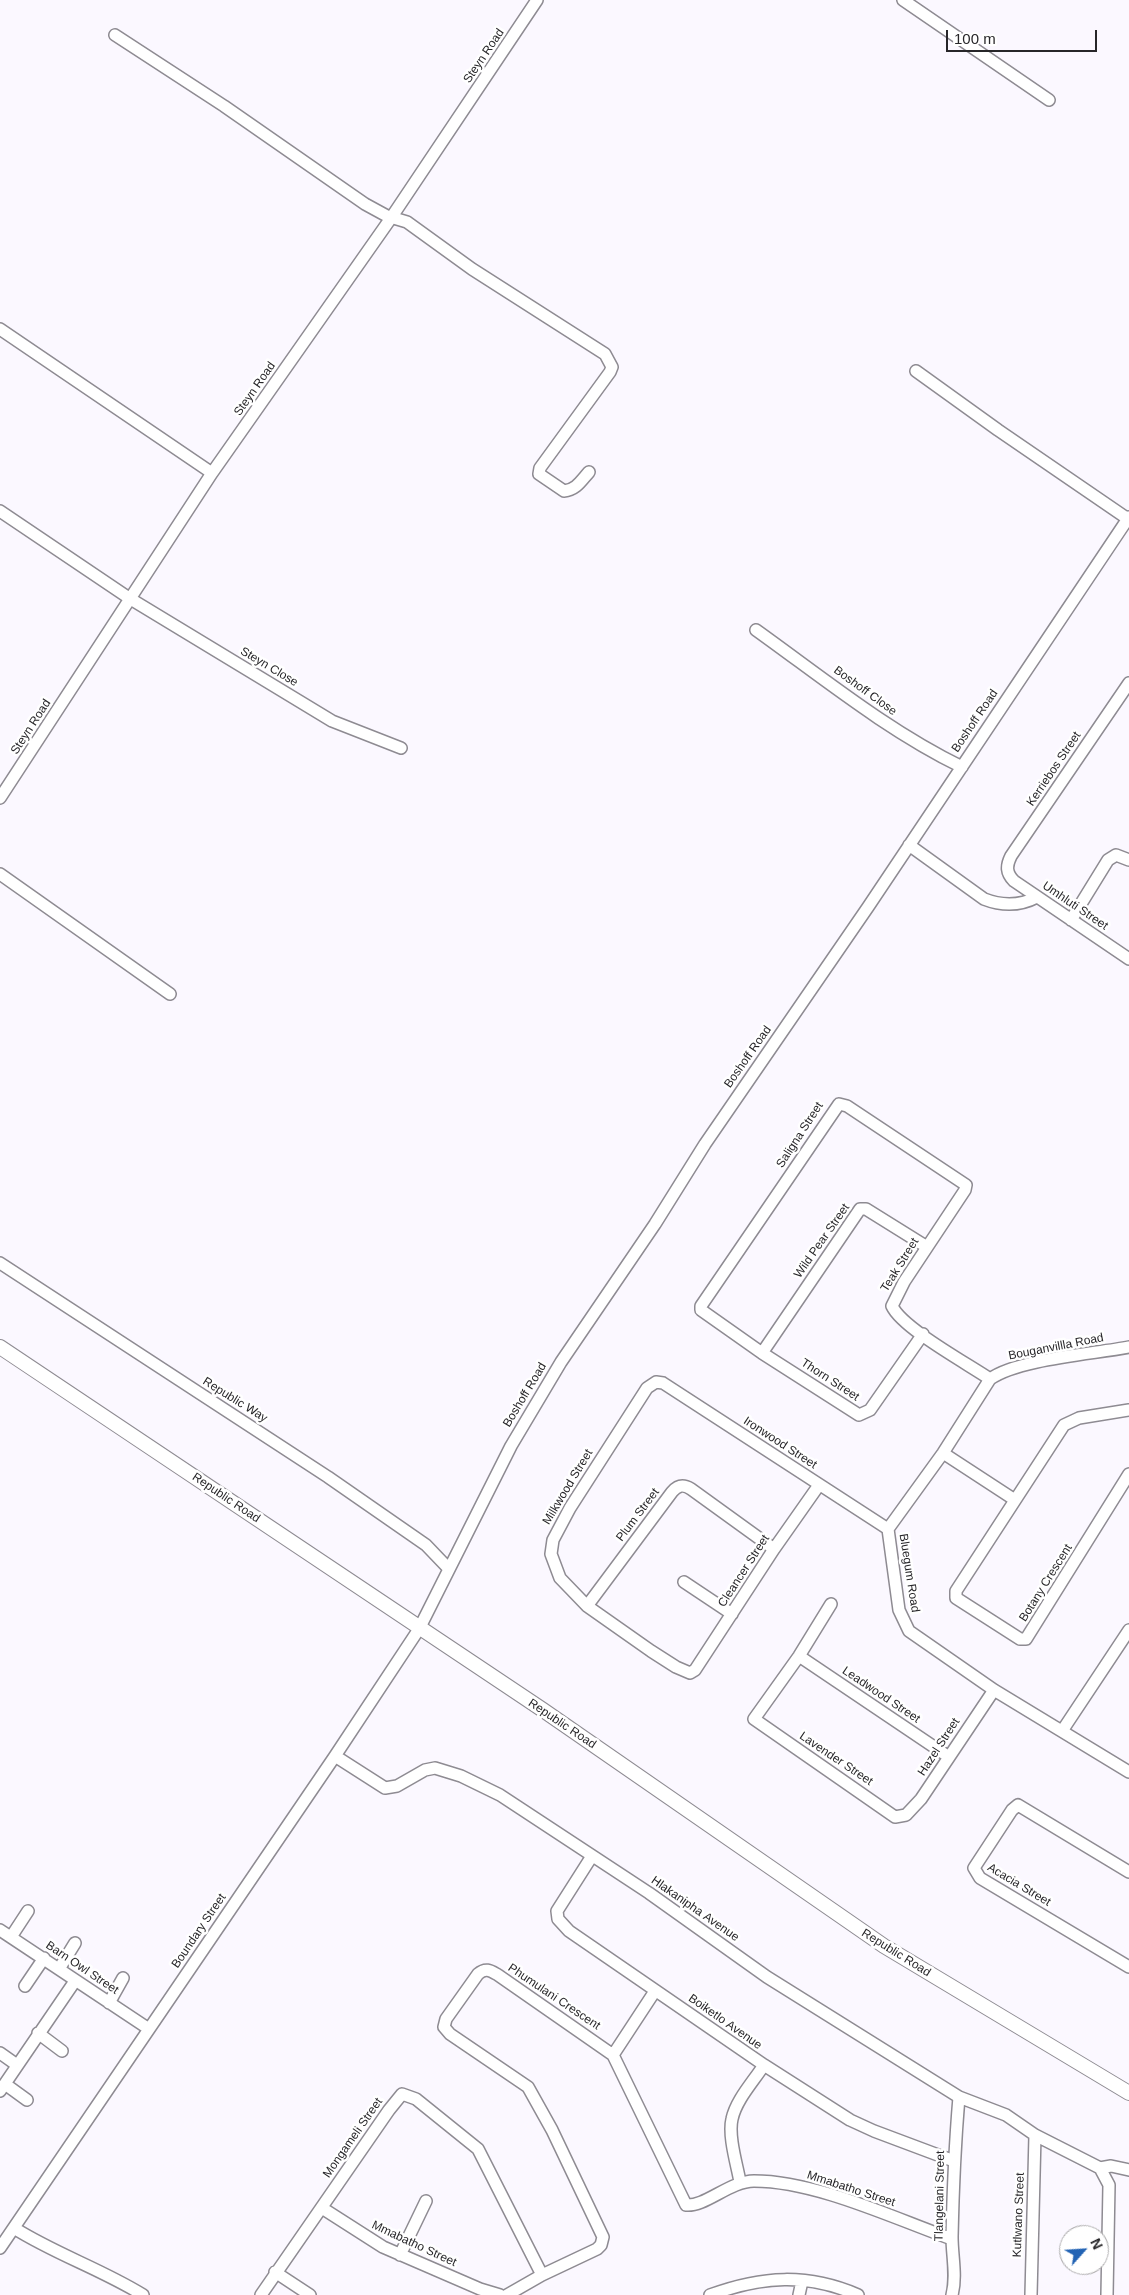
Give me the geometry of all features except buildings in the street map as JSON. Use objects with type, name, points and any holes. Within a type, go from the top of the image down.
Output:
[{"type":"street","name":"Steyn Road","points":[[0,798],[54,718],[129,598],[212,473],[391,218],[538,0]]},
{"type":"street","points":[[903,0],[1049,100]]},
{"type":"street","points":[[115,35],[218,102],[365,204],[391,218],[407,222],[472,269],[605,354],[612,367],[610,372],[540,468],[539,474],[564,491],[578,486],[589,472]]},
{"type":"street","points":[[0,329],[212,473]]},
{"type":"street","points":[[916,371],[998,430],[1129,518]]},
{"type":"street","name":"Steyn Close","points":[[0,511],[129,598],[332,721],[401,748]]},
{"type":"street","name":"Boshoff Road","points":[[419,1629],[511,1446],[548,1383],[655,1224],[705,1144],[1129,518]]},
{"type":"street","name":"Boshoff Close","points":[[756,630],[894,729],[962,767]]},
{"type":"street","name":"Kerriebos Street","points":[[1008,872],[1007,865],[1011,856],[1129,683]]},
{"type":"street","points":[[909,845],[984,900],[1013,904],[1037,897]]},
{"type":"street","points":[[1070,920],[1108,860],[1116,855],[1129,860]]},
{"type":"street","name":"Umhluti Street","points":[[1008,872],[1014,881],[1129,959]]},
{"type":"street","points":[[0,874],[170,994]]},
{"type":"street","name":"Saligna Street","points":[[700,1308],[839,1104],[847,1106],[966,1186]]},
{"type":"street","name":"Teak Street","points":[[966,1186],[892,1305],[897,1314],[923,1334],[990,1379]]},
{"type":"street","name":"Wild Pear Street","points":[[762,1352],[860,1209],[866,1208],[927,1247]]},
{"type":"street","name":"Republic Way","points":[[0,1263],[328,1477],[426,1545],[449,1568]]},
{"type":"street","name":"Thorn Street","points":[[700,1308],[762,1352],[857,1414],[862,1414],[871,1408],[923,1334]]},
{"type":"street","name":"Republic Road","points":[[0,1347],[419,1629],[543,1710],[884,1946],[1129,2093]]},
{"type":"street","name":"Bouganvillla Road","points":[[990,1379],[1000,1372],[1020,1366],[1129,1347]]},
{"type":"street","name":"Bluegum Road","points":[[990,1379],[943,1453],[888,1529],[899,1610],[906,1627],[921,1640],[994,1690],[1129,1772]]},
{"type":"street","name":"Ironwood Street","points":[[656,1382],[663,1383],[888,1529]]},
{"type":"street","name":"Milkwood Street","points":[[656,1382],[647,1388],[570,1508],[553,1540],[551,1554],[558,1574],[587,1606],[667,1661],[684,1671],[692,1672]]},
{"type":"street","name":"Botany Crescent","points":[[1129,1410],[1079,1418],[1064,1425],[955,1595],[959,1600],[1023,1640],[1027,1638],[1129,1474]]},
{"type":"street","points":[[943,1453],[1015,1500]]},
{"type":"street","name":"Cleancer Street","points":[[692,1672],[819,1485]]},
{"type":"street","name":"Plum Street","points":[[587,1606],[672,1492],[679,1486],[691,1489],[774,1549]]},
{"type":"street","points":[[684,1582],[732,1614]]},
{"type":"street","points":[[799,1656],[831,1604]]},
{"type":"street","name":"Boundary Street","points":[[0,2248],[335,1756],[419,1629]]},
{"type":"street","points":[[1062,1731],[1129,1630]]},
{"type":"street","name":"Lavender Street","points":[[799,1656],[754,1720],[895,1817],[903,1817]]},
{"type":"street","name":"Leadwood Street","points":[[799,1656],[949,1757]]},
{"type":"street","name":"Hazel Street","points":[[903,1817],[921,1799],[994,1690]]},
{"type":"street","name":"Hlakanipha Avenue","points":[[335,1756],[385,1788],[397,1786],[429,1769],[440,1768],[518,1805],[779,1985],[959,2098],[1006,2115],[1035,2135],[1100,2168]]},
{"type":"street","name":"Acacia Street","points":[[1129,1872],[1018,1805],[1014,1808],[974,1868],[980,1878],[1129,1967]]},
{"type":"street","name":"Boiketlo Avenue","points":[[592,1856],[559,1907],[558,1919],[569,1931],[764,2065],[850,2120],[874,2131],[954,2160]]},
{"type":"street","points":[[11,1937],[28,1911]]},
{"type":"street","name":"Barn Owl Street","points":[[0,1930],[149,2029]]},
{"type":"street","points":[[59,1970],[75,1943]]},
{"type":"street","points":[[25,1986],[44,1958]]},
{"type":"street","name":"Phumulani Crescent","points":[[542,2275],[594,2251],[601,2245],[602,2231],[530,2089],[450,2034],[445,2029],[444,2023],[478,1974],[483,1970],[488,1970],[613,2055]]},
{"type":"street","points":[[109,2003],[123,1978]]},
{"type":"street","points":[[27,2100],[3,2088],[75,1981]]},
{"type":"street","points":[[613,2055],[655,1991]]},
{"type":"street","points":[[38,2034],[62,2051]]},
{"type":"street","points":[[0,2053],[17,2065]]},
{"type":"street","name":"Mmabatho Street","points":[[613,2055],[684,2203],[687,2205],[740,2182],[776,2182],[820,2191],[952,2239]]},
{"type":"street","points":[[740,2182],[732,2132],[732,2117],[739,2102],[764,2065]]},
{"type":"street","name":"Mongameli Street","points":[[260,2295],[397,2098],[402,2094],[409,2094],[478,2149],[542,2275]]},
{"type":"street","name":"Tlangelani Street","points":[[952,2295],[954,2279],[952,2239],[954,2160],[959,2098]]},
{"type":"street","name":"Kutlwano Street","points":[[1031,2295],[1035,2135]]},
{"type":"street","points":[[1107,2295],[1109,2185],[1100,2168],[1110,2166],[1129,2170]]},
{"type":"street","points":[[400,2255],[426,2201]]},
{"type":"street","name":"Mmabatho Street","points":[[322,2208],[368,2239],[400,2255],[487,2292],[500,2295]]},
{"type":"street","points":[[14,2228],[44,2247],[96,2268],[130,2292],[143,2295]]},
{"type":"street","points":[[275,2272],[310,2295]]},
{"type":"street","points":[[507,2295],[542,2275]]},
{"type":"street","points":[[710,2295],[764,2280],[802,2281],[834,2286],[858,2295]]},
{"type":"street","points":[[800,2295],[802,2281]]}]
